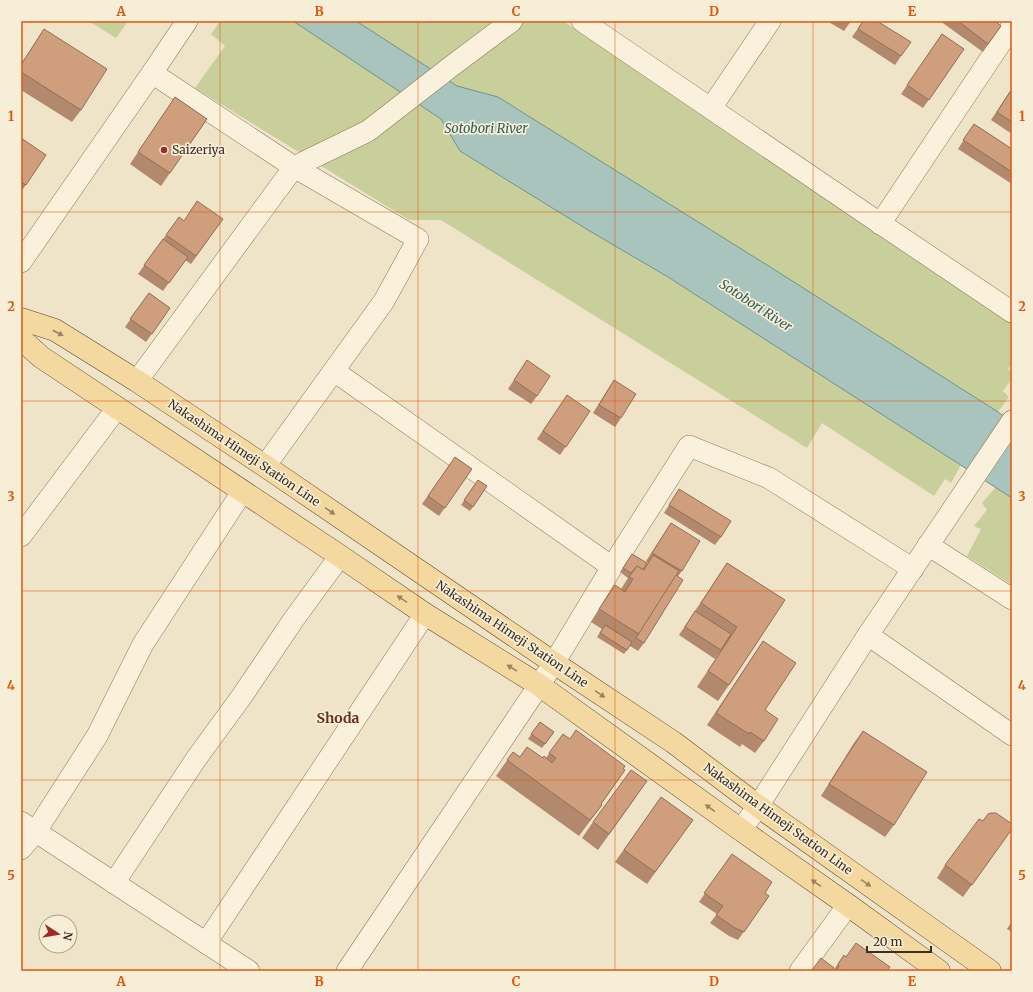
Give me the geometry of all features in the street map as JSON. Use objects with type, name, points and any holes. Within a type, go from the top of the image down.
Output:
[{"type":"main road","name":"Nakashima Himeji Station Line","points":[[21,319],[55,330],[137,381],[265,466],[672,742],[758,806],[990,971]]},
{"type":"main road","points":[[21,339],[41,357],[242,492],[425,614],[539,686],[938,971]]},
{"type":"street","points":[[21,262],[187,21]]},
{"type":"street","points":[[137,381],[294,167],[368,131],[453,64],[512,21]]},
{"type":"street","points":[[582,21],[1012,312]]},
{"type":"street","points":[[712,108],[770,21]]},
{"type":"street","points":[[880,224],[1012,26]]},
{"type":"street","points":[[152,73],[294,167],[418,239],[384,301],[265,466]]},
{"type":"street","points":[[334,371],[612,568]]},
{"type":"street","points":[[21,536],[117,408]]},
{"type":"street","points":[[741,830],[868,635],[1012,421]]},
{"type":"street","points":[[347,971],[554,663],[689,446],[769,478],[913,569]]},
{"type":"street","points":[[21,849],[28,827],[97,736],[143,644],[242,492]]},
{"type":"street","points":[[928,545],[1012,599]]},
{"type":"street","points":[[114,883],[196,759],[340,556]]},
{"type":"street","points":[[206,943],[425,614]]},
{"type":"street","points":[[868,635],[1012,735]]},
{"type":"street","points":[[28,827],[249,971]]},
{"type":"street","points":[[800,971],[848,906]]},
{"type":"green space","points":[[89,21],[128,21],[116,38]]},
{"type":"green space","points":[[220,21],[293,21],[441,119],[460,151],[588,230],[668,277],[961,465],[951,483],[945,479],[934,496],[822,423],[807,448],[441,220],[409,220],[195,88],[225,46],[211,34]]},
{"type":"green space","points":[[356,21],[563,21],[1012,320],[1012,364],[1008,369],[1012,372],[1012,379],[1003,391],[1009,397],[998,412],[498,97],[457,86]]},
{"type":"green space","points":[[996,487],[1012,498],[1012,585],[967,556],[981,529],[974,526],[987,510],[982,503]]},
{"type":"water","name":"Sotobori River","points":[[293,21],[356,21],[457,86],[498,97],[775,270],[998,412],[1012,422],[1012,498],[668,277],[588,230],[460,151],[441,119]]},
{"type":"building","points":[[863,21],[877,21],[911,42],[901,56],[858,29]]},
{"type":"building","points":[[958,21],[995,21],[1001,26],[988,44]]},
{"type":"building","points":[[44,29],[107,69],[81,110],[21,72],[21,65]]},
{"type":"building","points":[[942,34],[964,49],[929,100],[907,85]]},
{"type":"building","points":[[1012,89],[1012,122],[997,112]]},
{"type":"building","points":[[175,97],[207,119],[170,173],[138,152]]},
{"type":"building","points":[[974,124],[1012,149],[1012,172],[963,140]]},
{"type":"building","points":[[21,138],[46,155],[26,185],[21,182]]},
{"type":"building","points":[[197,201],[223,219],[196,256],[166,235],[179,217],[184,221]]},
{"type":"building","points":[[163,239],[188,257],[169,283],[144,265]]},
{"type":"building","points":[[149,293],[170,308],[152,334],[130,319]]},
{"type":"building","points":[[527,360],[550,376],[537,396],[514,380]]},
{"type":"building","points":[[614,380],[636,394],[621,418],[599,405]]},
{"type":"building","points":[[567,395],[590,411],[566,447],[543,431]]},
{"type":"building","points":[[455,457],[472,469],[445,508],[428,496]]},
{"type":"building","points":[[478,480],[487,486],[473,507],[464,500]]},
{"type":"building","points":[[679,489],[731,521],[721,537],[669,505]]},
{"type":"building","points":[[671,523],[700,541],[682,571],[652,553]]},
{"type":"building","points":[[632,554],[647,563],[643,570],[637,566],[631,573],[623,568]]},
{"type":"building","points":[[653,555],[679,571],[639,634],[599,609],[615,585],[625,592],[633,579],[629,577],[637,566],[644,570]]},
{"type":"building","points":[[727,563],[785,600],[729,685],[708,671],[737,627],[701,603]]},
{"type":"building","points":[[676,575],[683,580],[644,643],[636,638]]},
{"type":"building","points":[[695,611],[731,634],[721,650],[685,627]]},
{"type":"building","points":[[605,625],[632,642],[627,650],[600,633]]},
{"type":"building","points":[[763,641],[796,663],[765,710],[778,719],[764,741],[750,732],[749,734],[716,713]]},
{"type":"building","points":[[540,722],[554,732],[545,744],[531,734]]},
{"type":"building","points":[[576,730],[625,766],[623,769],[625,770],[601,804],[602,805],[590,820],[507,760],[513,752],[520,757],[527,747],[543,758],[544,756],[552,763],[556,758],[549,753],[563,734],[570,739]]},
{"type":"building","points":[[863,731],[927,772],[894,825],[829,784]]},
{"type":"building","points":[[631,770],[647,781],[609,834],[593,822]]},
{"type":"building","points":[[661,797],[693,820],[655,872],[624,850]]},
{"type":"building","points":[[996,813],[1012,824],[1012,829],[972,885],[945,865],[979,819],[983,821],[988,814]]},
{"type":"building","points":[[732,854],[772,882],[765,893],[769,896],[744,932],[735,928],[716,915],[723,906],[704,893]]},
{"type":"building","points":[[856,943],[890,967],[887,971],[836,971],[839,966],[838,964],[844,955],[846,957]]},
{"type":"building","points":[[821,958],[834,968],[832,971],[812,970]]},
{"type":"place","name":"Saizeriya","points":[[164,150]]},
{"type":"district","name":"Shoda","points":[[338,718]]}]
